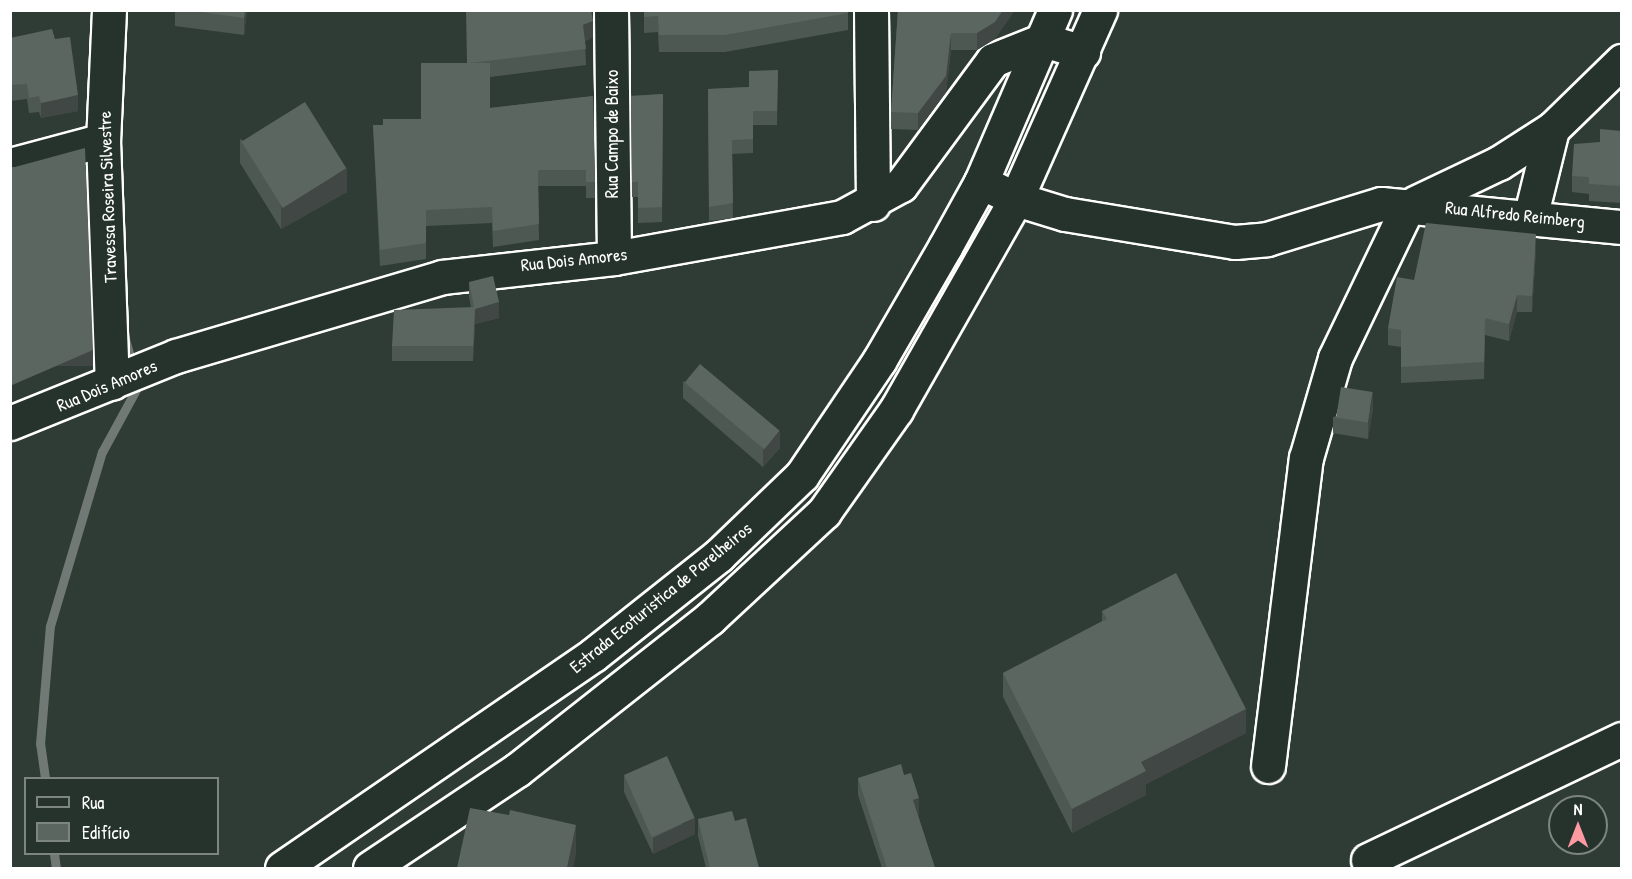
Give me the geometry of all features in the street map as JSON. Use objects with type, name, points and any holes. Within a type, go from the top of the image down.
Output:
[{"type":"street","name":"Travessa Roseira Silvestre","points":[[109,10],[103,140],[112,383]]},
{"type":"street","name":"Rua Campo de Baixo","points":[[611,10],[614,258]]},
{"type":"street","points":[[871,10],[873,204]]},
{"type":"street","points":[[370,868],[517,770],[710,618],[824,512],[896,410],[1016,199],[1100,10]]},
{"type":"street","points":[[1049,25],[1083,52]]},
{"type":"street","name":"Rua Dois Amores","points":[[10,423],[176,356],[442,277],[614,258],[842,217],[873,204],[912,172],[993,60],[1049,25]]},
{"type":"street","name":"Estrada Ecoturistica de Parelheiros","points":[[282,868],[593,656],[719,555],[776,502],[828,439],[879,361],[981,182],[1049,25]]},
{"type":"street","points":[[1268,766],[1306,458],[1335,358],[1408,206],[1499,163],[1552,129],[1622,61]]},
{"type":"street","points":[[1530,218],[1552,129]]},
{"type":"street","points":[[10,165],[103,140]]},
{"type":"street","name":"Rua Alfredo Reimberg","points":[[981,182],[1016,199],[1115,225],[1235,242],[1267,239],[1369,206],[1408,206],[1622,227]]},
{"type":"street","points":[[1368,860],[1622,739]]},
{"type":"building","points":[[187,10],[245,10],[244,18]]},
{"type":"building","points":[[466,10],[591,10],[593,21],[583,25],[586,49],[470,63],[490,63],[490,108],[593,96],[595,182],[586,182],[586,170],[538,170],[539,224],[493,231],[492,207],[426,210],[426,243],[380,250],[373,125],[383,125],[383,119],[421,119],[421,63],[467,63]]},
{"type":"building","points":[[644,10],[847,10],[848,13],[725,35],[659,35],[658,16],[644,17]]},
{"type":"building","points":[[898,10],[1003,10],[995,22],[977,33],[951,33],[946,76],[918,113],[891,112]]},
{"type":"building","points":[[52,29],[55,39],[70,37],[78,95],[41,103],[39,96],[29,98],[27,84],[10,85],[10,38]]},
{"type":"building","points":[[778,70],[777,111],[753,111],[753,139],[732,140],[733,203],[709,207],[708,89],[749,87],[749,71]]},
{"type":"building","points":[[663,94],[662,207],[638,208],[638,182],[632,182],[631,96]]},
{"type":"building","points":[[305,102],[346,168],[283,208],[241,142]]},
{"type":"building","points":[[1600,129],[1622,131],[1622,186],[1589,184],[1589,177],[1572,176],[1574,144],[1600,142]]},
{"type":"building","points":[[85,148],[93,350],[10,386],[10,167]]},
{"type":"building","points":[[1426,223],[1536,234],[1532,296],[1517,295],[1509,324],[1485,318],[1484,362],[1401,367],[1401,330],[1388,328],[1397,277],[1414,280]]},
{"type":"building","points":[[493,276],[499,302],[475,309],[473,346],[392,346],[394,310],[474,307],[469,282]]},
{"type":"building","points":[[700,364],[780,431],[764,449],[685,382]]},
{"type":"building","points":[[1341,387],[1373,392],[1368,423],[1336,418]]},
{"type":"building","points":[[1176,573],[1246,709],[1141,762],[1146,771],[1072,809],[1003,673],[1107,619],[1102,611]]},
{"type":"building","points":[[667,756],[695,818],[652,837],[624,775]]},
{"type":"building","points":[[901,764],[904,775],[911,773],[919,798],[913,800],[935,868],[887,868],[858,778]]},
{"type":"building","points":[[470,808],[509,815],[510,810],[576,825],[567,868],[457,868]]},
{"type":"building","points":[[732,811],[735,821],[746,818],[759,868],[710,868],[698,819]]},
{"type":"waterway","points":[[45,777],[40,744],[50,626],[102,452],[138,386],[124,335]]},
{"type":"waterway","points":[[54,855],[56,868]]}]
